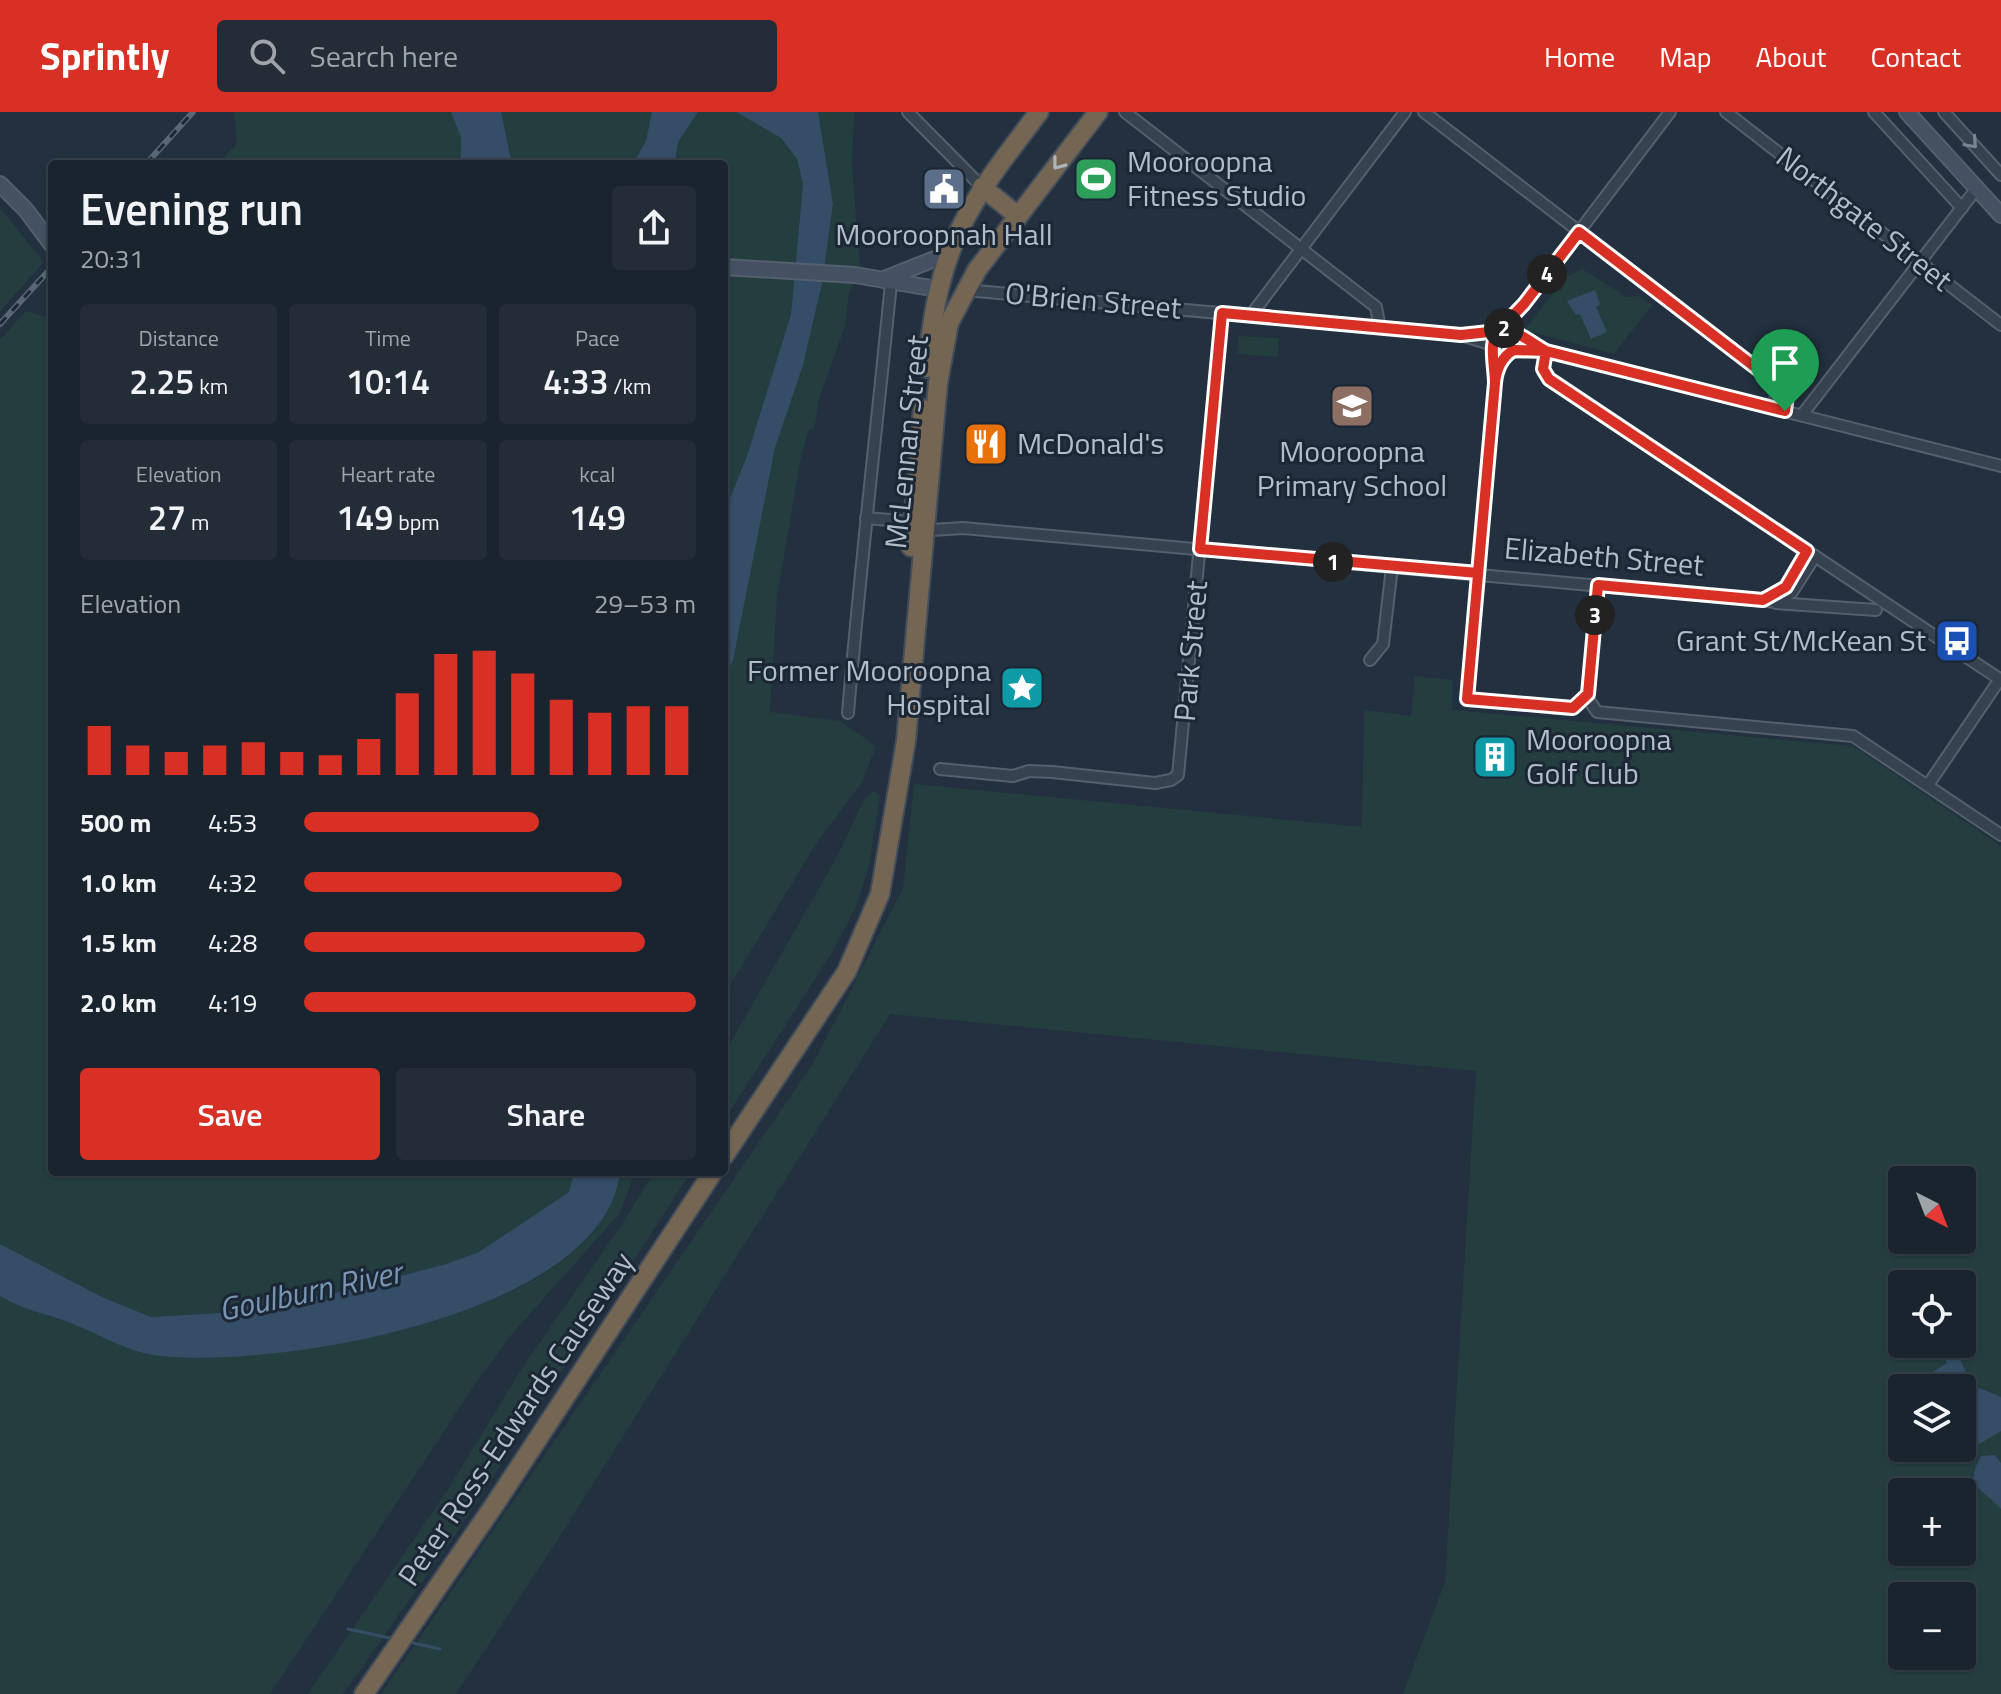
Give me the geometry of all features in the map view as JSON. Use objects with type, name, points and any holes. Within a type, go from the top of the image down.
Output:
[{"type":"highway","name":"McLennan Street","points":[[728,1150],[826,1004],[864,938],[880,894],[906,741],[924,540],[919,521],[937,289],[947,254],[982,187],[1039,112]]},
{"type":"highway","name":"McLennan Street","points":[[898,777],[895,742],[942,348],[965,290],[1098,112]]},
{"type":"highway","points":[[982,187],[1018,216]]},
{"type":"highway","points":[[937,289],[965,290]]},
{"type":"highway","name":"Peter Ross-Edwards Causeway","points":[[365,1692],[437,1591],[710,1176]]},
{"type":"street","points":[[908,112],[982,187]]},
{"type":"street","points":[[1125,112],[1376,307],[1380,328]]},
{"type":"street","points":[[1251,315],[1405,112]]},
{"type":"street","points":[[1424,112],[1768,379],[1775,391],[1779,410]]},
{"type":"street","points":[[1588,698],[1568,709],[1467,699],[1495,383],[1494,346],[1498,330],[1524,304],[1670,112]]},
{"type":"street","name":"Northgate Street","points":[[1726,112],[2001,325]]},
{"type":"street","points":[[1874,112],[1962,208]]},
{"type":"street","points":[[1907,112],[1980,184]]},
{"type":"street","points":[[1919,112],[1999,206]]},
{"type":"street","points":[[1944,112],[2001,175]]},
{"type":"street","points":[[0,184],[26,210],[48,240]]},
{"type":"street","points":[[1802,415],[1980,184]]},
{"type":"street","points":[[883,282],[947,254]]},
{"type":"street","points":[[728,267],[855,275],[937,289]]},
{"type":"street","points":[[848,713],[883,282]]},
{"type":"street","name":"O'Brien Street","points":[[965,290],[1461,335],[1498,330]]},
{"type":"street","points":[[1495,383],[1500,366],[1517,343],[1515,334],[1524,304]]},
{"type":"street","name":"Park Street","points":[[940,769],[1012,776],[1034,771],[1158,783],[1173,780],[1181,768],[1222,313]]},
{"type":"street","points":[[1498,330],[1507,328],[1546,351],[2001,466]]},
{"type":"street","name":"O'Brien Street","points":[[1461,335],[1494,346]]},
{"type":"street","points":[[1494,346],[1501,353],[1546,351]]},
{"type":"street","points":[[1546,351],[1543,369],[1549,379],[2000,680],[1928,785]]},
{"type":"street","name":"Elizabeth Street","points":[[866,518],[1763,600],[1805,607],[1876,610]]},
{"type":"street","name":"Elizabeth Street","points":[[924,540],[932,530],[963,528]]},
{"type":"street","points":[[1763,600],[1784,600],[1811,554]]},
{"type":"street","points":[[1370,660],[1383,644],[1392,567]]},
{"type":"street","points":[[1598,585],[1588,698],[1599,713],[1852,735],[2001,835]]},
{"type":"green space","points":[[234,112],[451,112],[461,138],[461,160],[221,160],[237,144]]},
{"type":"green space","points":[[501,112],[652,112],[646,141],[635,160],[511,160]]},
{"type":"green space","points":[[698,112],[736,112],[781,138],[797,159],[803,184],[791,314],[728,508],[728,160],[676,160],[678,142]]},
{"type":"green space","points":[[818,112],[854,112],[852,166],[860,265],[849,293],[845,326],[819,399],[814,430],[809,429],[801,457],[777,597],[770,712],[840,721],[876,746],[862,782],[817,842],[728,988],[728,670],[733,661],[775,448],[803,365],[822,284],[833,204]]},
{"type":"green space","points":[[0,208],[44,262],[0,311]]},
{"type":"green space","points":[[1582,269],[1627,297],[1639,296],[1652,305],[1614,354],[1524,330],[1558,287],[1556,282]]},
{"type":"green space","points":[[26,311],[48,318],[48,1176],[573,1176],[569,1192],[479,1252],[446,1264],[328,1295],[271,1298],[219,1313],[151,1317],[102,1297],[0,1244],[0,340]]},
{"type":"green space","points":[[1238,336],[1279,338],[1278,357],[1237,354]]},
{"type":"green space","name":"Mooroopna Golf Club","points":[[1415,676],[1453,680],[1452,710],[1853,746],[2001,846],[2001,1694],[1403,1694],[1445,1582],[1476,1071],[890,1014],[553,1547],[456,1694],[381,1694],[814,1062],[903,888],[914,784],[1362,827],[1364,710],[1411,716]]},
{"type":"green space","points":[[874,791],[880,796],[869,866],[856,907],[830,956],[728,1114],[728,1047],[837,857],[865,798]]},
{"type":"green space","points":[[618,1176],[634,1176],[620,1213],[511,1335],[478,1380],[270,1694],[0,1694],[0,1296],[142,1353],[206,1357],[273,1353],[348,1342],[424,1324],[496,1298],[557,1265],[600,1223]]},
{"type":"green space","points":[[652,1176],[688,1176],[454,1537],[343,1694],[308,1694],[447,1491],[524,1365],[621,1226]]},
{"type":"water","points":[[451,112],[501,112],[511,160],[461,160],[461,138]]},
{"type":"water","points":[[652,112],[698,112],[678,142],[676,160],[635,160],[646,141]]},
{"type":"water","points":[[736,112],[818,112],[833,204],[822,284],[803,365],[775,448],[733,661],[728,670],[728,508],[791,314],[803,184],[797,159],[781,138]]},
{"type":"water","points":[[1595,290],[1600,304],[1596,307],[1607,332],[1591,339],[1580,314],[1576,315],[1567,301]]},
{"type":"water","points":[[573,1176],[618,1176],[600,1222],[557,1264],[496,1298],[424,1324],[347,1342],[272,1354],[205,1358],[153,1355],[0,1296],[0,1244],[102,1297],[151,1317],[219,1313],[271,1298],[328,1295],[446,1264],[479,1252],[569,1192]]},
{"type":"water","points":[[1944,1358],[1959,1358],[1967,1374],[1929,1374],[1947,1363]]},
{"type":"water","points":[[1976,1387],[2001,1397],[2001,1431],[1976,1446]]},
{"type":"water","points":[[1995,1455],[2001,1463],[2001,1509],[1976,1485],[1974,1475],[1981,1456]]},
{"type":"waterway","points":[[348,1629],[394,1639]]},
{"type":"waterway","points":[[409,1642],[440,1649]]},
{"type":"railway","points":[[150,160],[193,112]]},
{"type":"railway","points":[[0,324],[48,271]]},
{"type":"place","name":"Mooroopna Fitness Studio","points":[[1096,179]]},
{"type":"place","name":"Mooroopnah Hall","points":[[944,189]]},
{"type":"place","name":"Mooroopna Primary School","points":[[1352,406]]},
{"type":"place","name":"McDonald's","points":[[986,444]]},
{"type":"place","name":"Grant St/McKean St","points":[[1957,641]]},
{"type":"place","name":"Former Mooroopna Hospital","points":[[1022,688]]},
{"type":"place","name":"Mooroopna Golf Club","points":[[1495,757]]},
{"type":"route","points":[[1785,411],[1546,351],[1514,350],[1502,361],[1496,376],[1495,383],[1478,573],[1200,549],[1222,313],[1461,335],[1498,331],[1503,328],[1511,330],[1546,351],[1543,369],[1549,379],[1807,551],[1782,592],[1763,600],[1598,585],[1588,694],[1573,708],[1472,702],[1467,699],[1495,383],[1492,340],[1495,333],[1498,331],[1524,304],[1579,232],[1785,390],[1785,411]]},
{"type":"water label","name":"Goulburn River","points":[[310,1291]]}]
